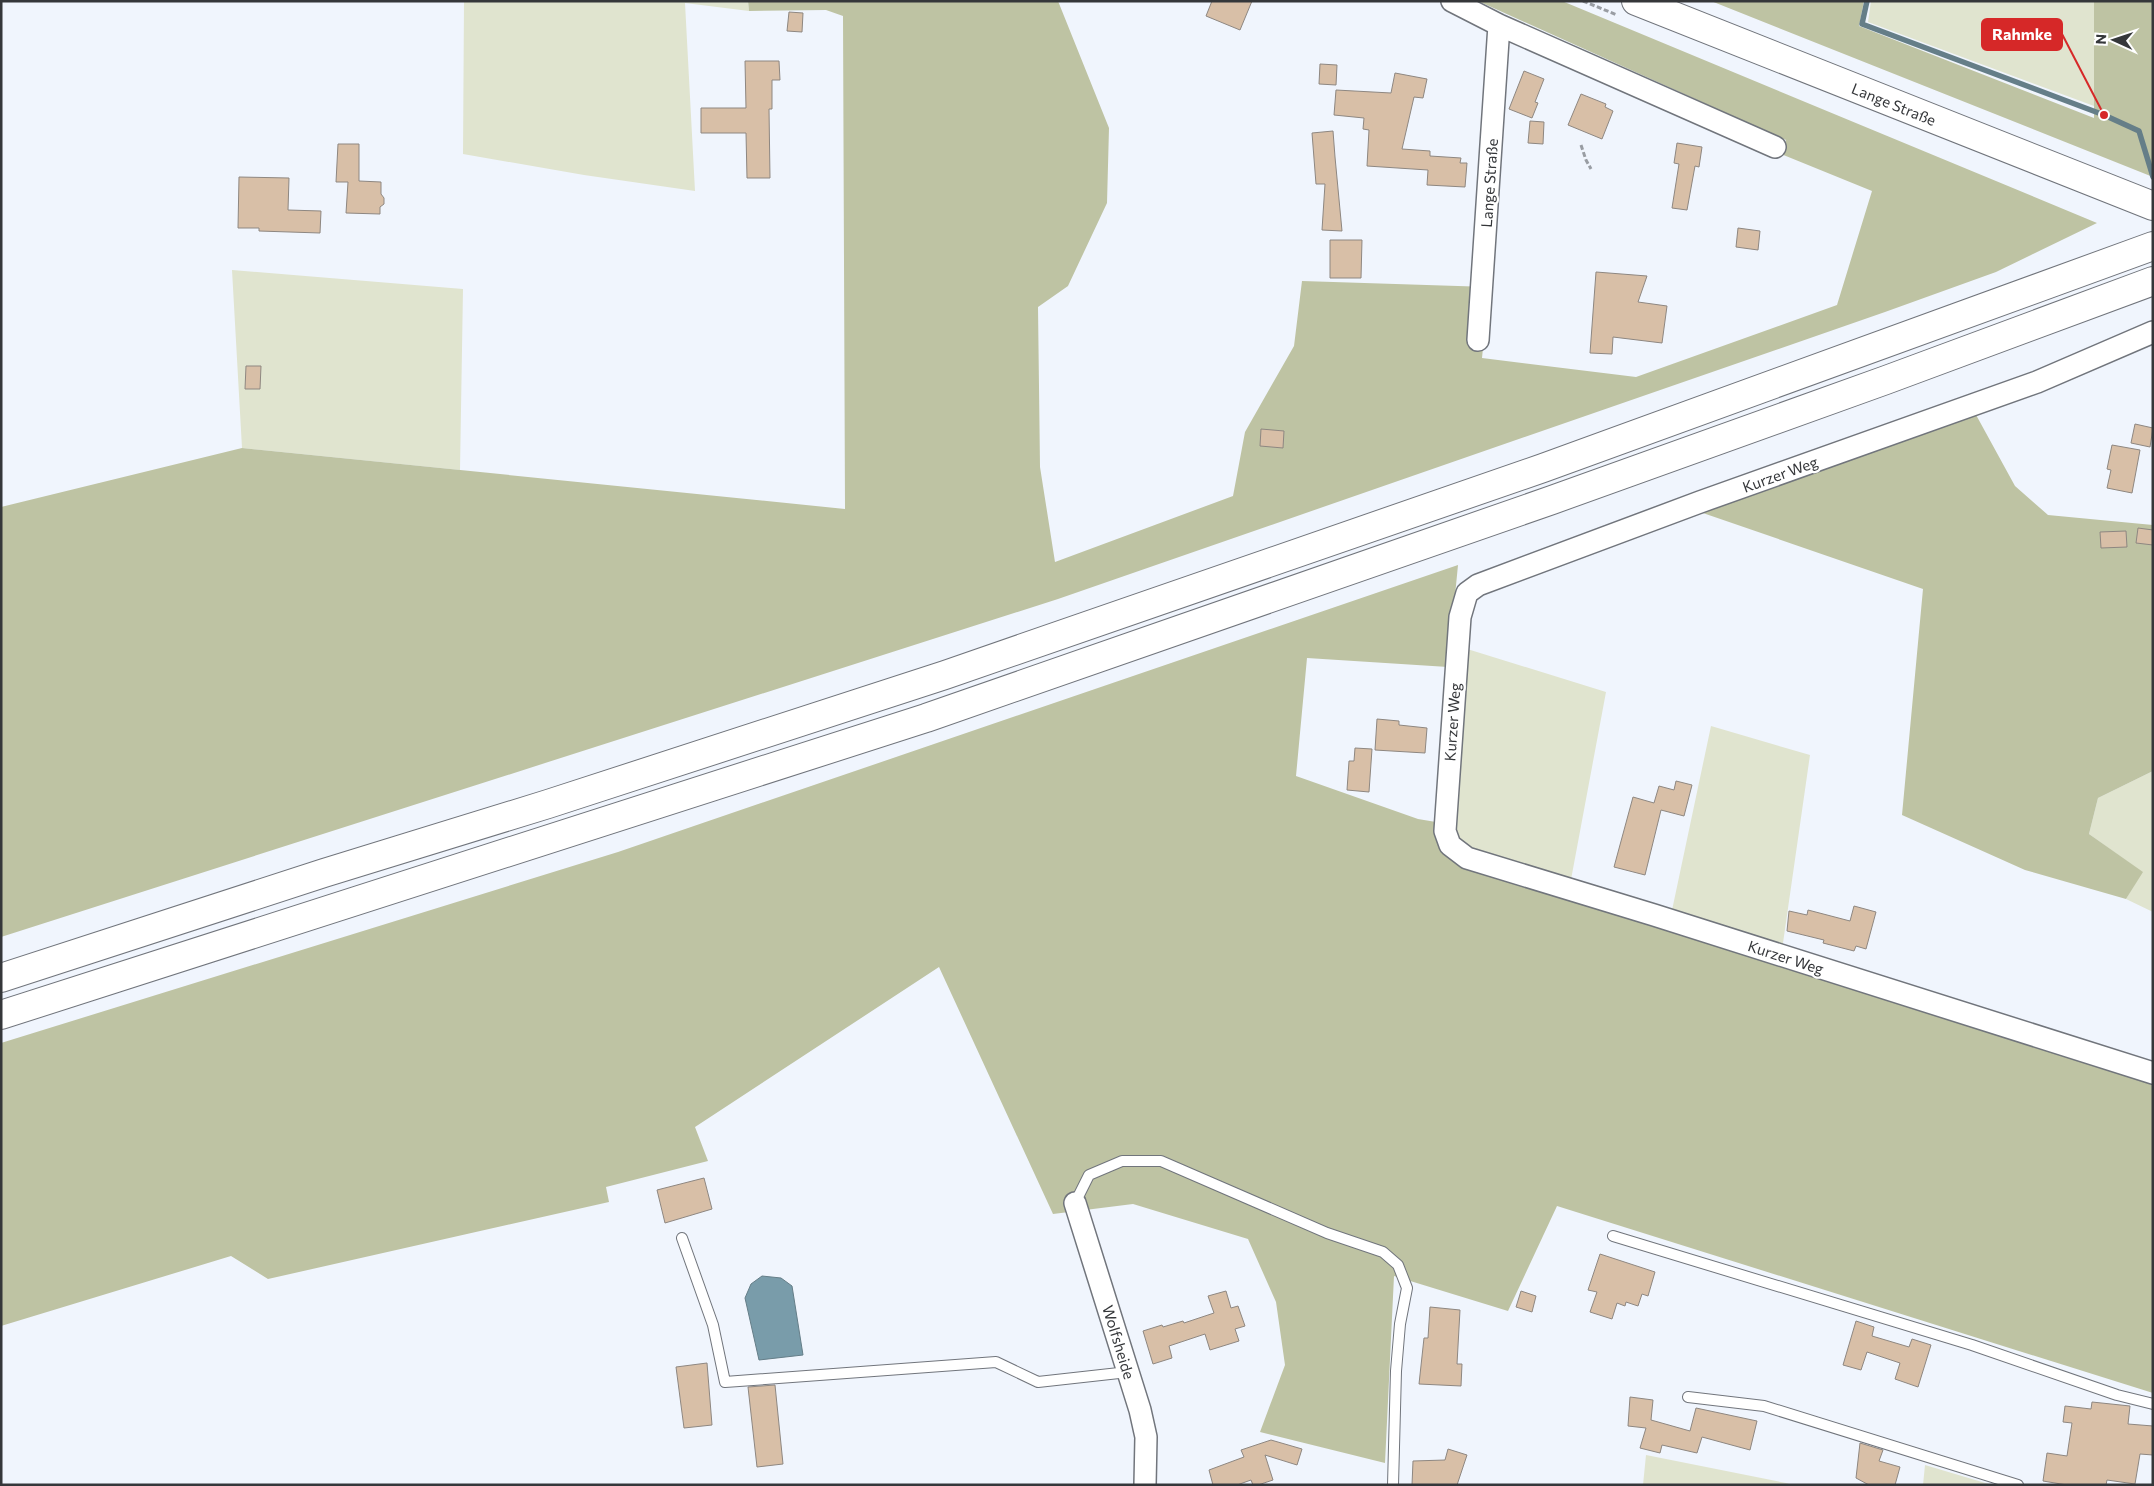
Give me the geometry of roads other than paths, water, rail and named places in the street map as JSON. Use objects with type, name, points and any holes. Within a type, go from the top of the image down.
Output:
[{"type":"main road","name":"Lange Straße","points":[[1636,1],[2153,206]]},
{"type":"main road","points":[[1,978],[324,873],[558,801],[945,675],[1543,468],[2153,246]]},
{"type":"main road","points":[[1,1015],[926,718],[1552,500],[1867,387],[2153,281]]},
{"type":"street","points":[[1452,1],[1499,25],[1775,147]]},
{"type":"street","name":"Lange Straße","points":[[1478,340],[1499,25]]},
{"type":"street","name":"Kurzer Weg","points":[[2153,332],[2037,382],[1700,502],[1478,585],[1467,592],[1460,617],[1445,831],[1450,845],[1466,858],[1654,915],[2153,1073]]},
{"type":"street","name":"Wolfsheide","points":[[1075,1203],[1140,1410],[1146,1437],[1145,1485]]},
{"type":"lane","points":[[1075,1203],[1089,1174],[1122,1161],[1161,1161],[1327,1233],[1383,1252],[1398,1266],[1407,1288],[1400,1324],[1396,1371],[1393,1485]]},
{"type":"lane","points":[[1613,1236],[1962,1342],[2117,1395],[2153,1404]]},
{"type":"lane","points":[[682,1238],[713,1325],[725,1382],[996,1362],[1038,1382],[1128,1372]]},
{"type":"lane","points":[[1688,1397],[1764,1406],[2018,1485]]},
{"type":"water","points":[[762,1276],[781,1278],[792,1286],[803,1355],[759,1360],[745,1298],[751,1284]]},
{"type":"waterway","points":[[1867,1],[1862,24],[2104,115],[2139,131],[2153,177]]},
{"type":"place","name":"Rahmke","points":[[2104,115]]}]
